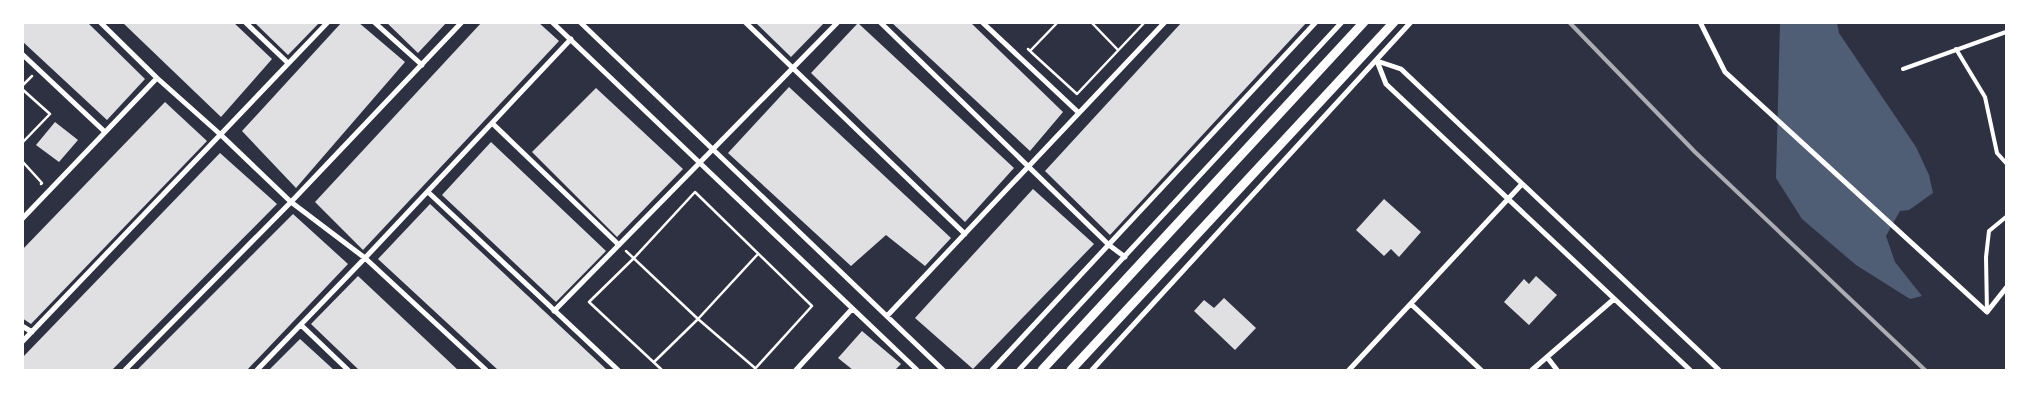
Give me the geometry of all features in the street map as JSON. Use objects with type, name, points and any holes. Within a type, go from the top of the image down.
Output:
[{"type":"street","points":[[100,22],[157,78],[221,135],[291,202],[365,258],[486,370]]},
{"type":"street","points":[[245,22],[288,63]]},
{"type":"street","points":[[22,342],[328,22]]},
{"type":"street","points":[[374,22],[422,65]]},
{"type":"street","points":[[125,370],[291,202],[462,22]]},
{"type":"street","points":[[552,22],[917,370]]},
{"type":"street","points":[[580,22],[944,370]]},
{"type":"street","points":[[745,22],[965,234]]},
{"type":"street","points":[[554,311],[838,22]]},
{"type":"street","points":[[880,22],[1109,245],[1125,257]]},
{"type":"street","points":[[982,22],[1079,112]]},
{"type":"street","points":[[887,316],[1165,22]]},
{"type":"street","points":[[992,370],[1316,22]]},
{"type":"street","points":[[1019,370],[1342,22]]},
{"type":"street","points":[[1042,370],[1364,22]]},
{"type":"street","points":[[1071,370],[1394,22]]},
{"type":"street","points":[[1092,370],[1411,22]]},
{"type":"street","points":[[1700,22],[1725,72],[1987,312],[2006,288]]},
{"type":"street","points":[[257,370],[428,192],[571,39]]},
{"type":"street","points":[[22,54],[105,132]]},
{"type":"street","points":[[1377,60],[1401,69],[1719,370]]},
{"type":"street","points":[[1377,60],[1386,84],[1690,370]]},
{"type":"street","points":[[22,219],[157,78]]},
{"type":"street","points":[[492,124],[619,245]]},
{"type":"street","points":[[1349,370],[1522,184]]},
{"type":"street","points":[[428,192],[618,370]]},
{"type":"street","points":[[1532,370],[1614,299]]},
{"type":"street","points":[[1411,304],[1481,370]]},
{"type":"street","points":[[796,370],[852,309]]},
{"type":"street","points":[[301,325],[348,370]]},
{"type":"street","points":[[22,326],[32,332]]},
{"type":"street","points":[[1547,357],[1557,370]]},
{"type":"lane","points":[[1903,69],[2006,32]]},
{"type":"lane","points":[[1956,50],[1985,97],[1997,153],[2006,163]]},
{"type":"lane","points":[[1987,312],[1986,257],[1989,231],[2006,217]]},
{"type":"path","points":[[1030,51],[1058,22]]},
{"type":"path","points":[[1091,22],[1118,50]]},
{"type":"path","points":[[1023,45],[1077,94],[1145,22]]},
{"type":"path","points":[[22,89],[50,114],[22,143]]},
{"type":"path","points":[[22,161],[42,182],[35,189]]},
{"type":"path","points":[[634,258],[755,370],[812,306],[694,192],[634,258],[589,302],[662,370]]},
{"type":"path","points":[[654,362],[698,319],[758,254]]},
{"type":"water","points":[[1780,23],[1837,23],[1839,33],[1916,147],[1929,175],[1933,193],[1909,210],[1900,211],[1886,236],[1895,262],[1922,296],[1910,299],[1856,265],[1802,219],[1776,178]]},
{"type":"building","points":[[22,22],[87,22],[145,79],[107,120],[22,41]]},
{"type":"building","points":[[122,22],[233,22],[272,59],[221,117]]},
{"type":"building","points":[[254,22],[320,22],[288,55]]},
{"type":"building","points":[[342,22],[358,22],[405,62],[296,188],[242,131]]},
{"type":"building","points":[[386,22],[447,22],[418,53]]},
{"type":"building","points":[[482,22],[538,22],[559,41],[363,250],[315,202]]},
{"type":"building","points":[[755,22],[825,22],[791,57]]},
{"type":"building","points":[[891,22],[970,22],[1063,112],[1030,151]]},
{"type":"building","points":[[1182,22],[1307,22],[1110,235],[1045,171]]},
{"type":"building","points":[[858,23],[1014,168],[965,222],[811,73]]},
{"type":"building","points":[[789,87],[951,238],[925,266],[886,235],[851,266],[728,153]]},
{"type":"building","points":[[596,88],[683,169],[617,237],[532,152]]},
{"type":"building","points":[[165,102],[207,141],[31,324],[22,318],[22,250]]},
{"type":"building","points":[[55,122],[78,140],[59,162],[36,145]]},
{"type":"building","points":[[491,142],[606,251],[556,302],[442,195]]},
{"type":"building","points":[[220,153],[277,204],[112,370],[22,370],[22,358]]},
{"type":"building","points":[[1033,189],[1094,244],[973,369],[915,318]]},
{"type":"building","points":[[1384,199],[1421,232],[1399,257],[1391,249],[1384,256],[1356,230]]},
{"type":"building","points":[[430,204],[607,370],[498,370],[378,259]]},
{"type":"building","points":[[293,214],[348,264],[247,370],[137,370]]},
{"type":"building","points":[[358,276],[458,370],[359,370],[311,324]]},
{"type":"building","points":[[1536,276],[1557,295],[1529,325],[1504,302],[1524,279],[1529,284]]},
{"type":"building","points":[[1224,298],[1256,328],[1235,350],[1194,311],[1204,300],[1214,308]]},
{"type":"building","points":[[862,331],[901,364],[895,370],[853,370],[838,358]]},
{"type":"building","points":[[300,339],[334,370],[269,370]]},
{"type":"railway","points":[[1569,22],[1695,152],[1925,370]]}]
